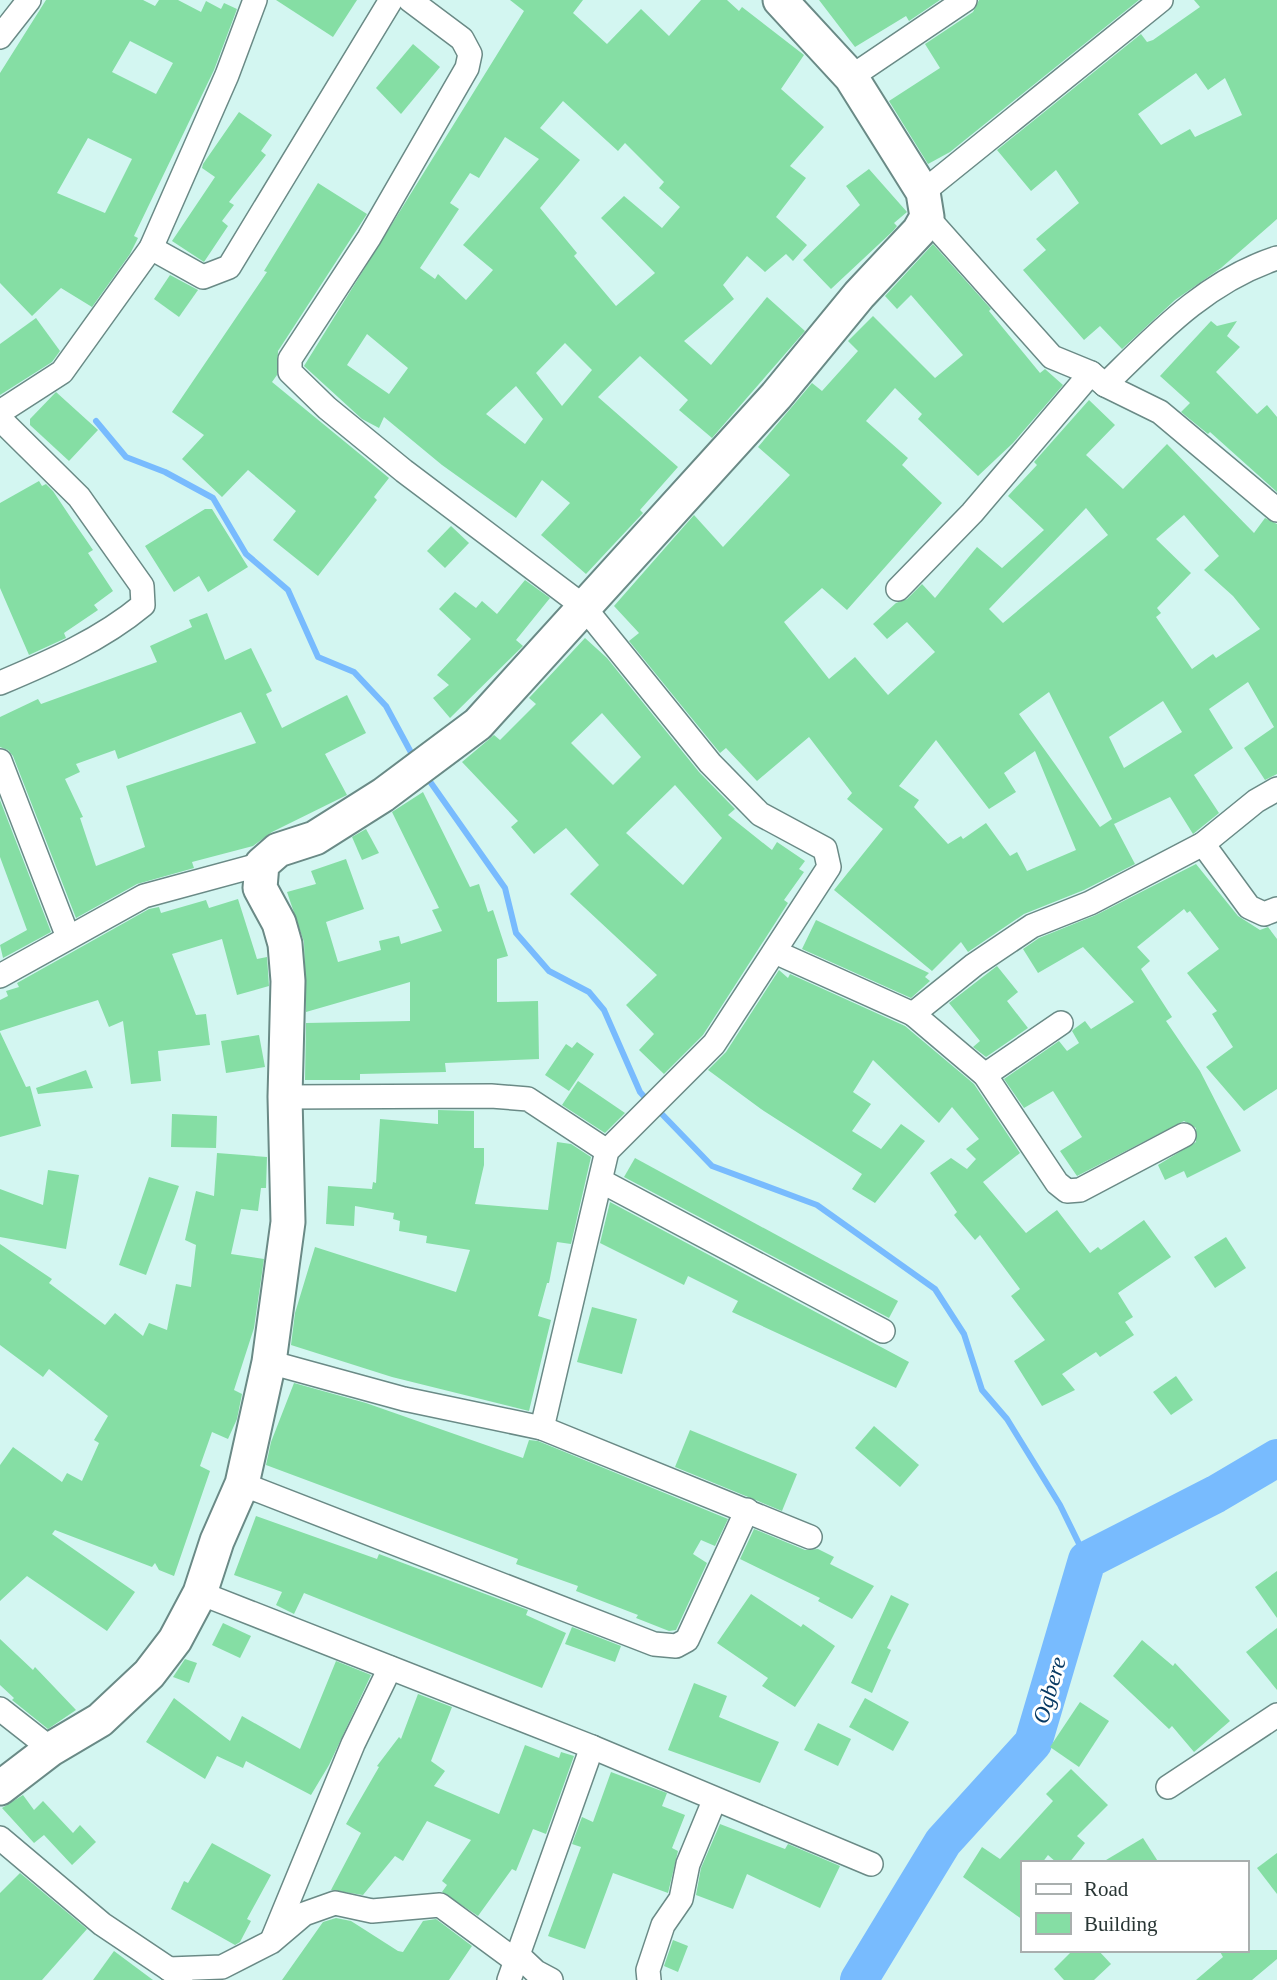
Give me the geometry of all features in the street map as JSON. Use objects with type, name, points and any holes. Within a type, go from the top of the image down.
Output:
[{"type":"street","points":[[0,37],[29,0]]},
{"type":"street","points":[[0,412],[62,372],[151,248],[227,75],[256,0]]},
{"type":"street","points":[[151,248],[203,277],[229,267],[391,0]]},
{"type":"street","points":[[410,0],[462,39],[470,54],[467,68],[369,238],[290,359],[290,372],[327,408],[404,471],[583,606],[710,763],[760,814],[825,849],[829,867],[713,1044],[607,1151],[542,1428]]},
{"type":"street","points":[[780,0],[851,77],[925,205],[1052,357],[1160,412],[1277,510]]},
{"type":"street","points":[[851,77],[965,0]]},
{"type":"street","points":[[0,976],[144,896],[262,864],[278,850],[315,838],[360,810],[478,724],[776,396],[859,295],[919,231],[925,205],[1161,0]]},
{"type":"street","points":[[898,589],[1098,379],[1202,297],[1254,265],[1277,258]]},
{"type":"street","points":[[0,419],[79,497],[142,586],[143,605],[120,624],[43,665],[0,683]]},
{"type":"street","points":[[0,761],[68,937]]},
{"type":"street","points":[[913,1014],[974,965],[1031,926],[1090,903],[1203,844],[1256,801],[1277,789]]},
{"type":"street","points":[[1203,844],[1249,907],[1264,914],[1277,909]]},
{"type":"street","points":[[0,1788],[51,1749],[100,1720],[149,1674],[175,1640],[200,1593],[217,1541],[242,1484],[269,1362],[270,1339],[280,1295],[288,1222],[285,1097],[288,981],[285,944],[279,923],[260,888],[262,864]]},
{"type":"street","points":[[775,952],[913,1014],[985,1075],[1057,1182],[1067,1191],[1080,1191],[1184,1135]]},
{"type":"street","points":[[985,1075],[1061,1023]]},
{"type":"street","points":[[285,1097],[479,1096],[528,1099],[607,1151]]},
{"type":"street","points":[[601,1181],[883,1331]]},
{"type":"street","points":[[269,1362],[404,1399],[542,1428],[810,1537]]},
{"type":"street","points":[[242,1484],[654,1644],[676,1646],[687,1640],[747,1510]]},
{"type":"street","points":[[200,1593],[592,1747],[714,1801],[871,1864]]},
{"type":"street","points":[[271,1942],[343,1768],[390,1668]]},
{"type":"street","points":[[0,1709],[51,1749]]},
{"type":"street","points":[[1168,1787],[1277,1716]]},
{"type":"street","points":[[514,1965],[592,1747]]},
{"type":"street","points":[[649,1980],[648,1970],[663,1925],[681,1899],[688,1864],[714,1801]]},
{"type":"street","points":[[0,1838],[102,1924],[177,1974],[222,1967],[271,1942],[304,1914],[335,1903],[372,1911],[440,1905],[456,1914],[514,1965],[551,1980]]},
{"type":"building","points":[[46,0],[143,0],[155,6],[159,0],[178,0],[201,12],[206,1],[221,9],[224,3],[237,9],[214,70],[134,236],[138,238],[130,254],[92,307],[61,288],[32,316],[0,283],[0,73]],"holes":[[[130,41],[173,63],[156,94],[112,72]],[[88,138],[132,159],[105,213],[57,193]]]},
{"type":"building","points":[[276,0],[357,0],[333,37]]},
{"type":"building","points":[[510,0],[583,0],[573,13],[607,44],[641,9],[669,36],[701,0],[727,0],[739,11],[742,7],[804,55],[781,89],[824,127],[790,166],[806,178],[776,217],[807,245],[793,261],[786,254],[765,272],[747,256],[723,285],[734,299],[684,341],[711,365],[767,297],[805,331],[712,438],[679,410],[688,400],[640,356],[598,397],[678,467],[640,510],[643,513],[586,574],[541,535],[570,503],[542,480],[516,518],[442,465],[384,417],[379,428],[362,419],[304,366],[524,11]],"holes":[[[563,101],[618,151],[625,143],[664,182],[659,188],[680,207],[662,228],[624,196],[601,218],[655,273],[616,306],[574,256],[577,253],[540,208],[580,160],[540,128]],[[505,137],[539,159],[463,245],[493,270],[466,300],[438,274],[435,279],[420,268],[459,209],[450,203],[470,173],[479,178]],[[367,334],[408,368],[389,394],[347,365]],[[565,343],[592,370],[562,406],[536,373]],[[516,386],[543,419],[525,444],[486,414]]]},
{"type":"building","points":[[819,0],[940,0],[909,21],[906,16],[855,47]]},
{"type":"building","points":[[979,0],[1139,0],[950,152],[928,164],[889,101],[940,68],[925,44],[973,12]]},
{"type":"building","points":[[1194,0],[1277,0],[1277,219],[1221,268],[1175,300],[1122,349],[1100,326],[1084,340],[1023,270],[1046,250],[1036,239],[1079,203],[1056,170],[1031,191],[997,150],[1141,34],[1147,42],[1153,40],[1200,7]],"holes":[[[1196,73],[1208,90],[1225,78],[1242,115],[1195,137],[1190,129],[1161,145],[1138,114]]]},
{"type":"building","points":[[413,44],[440,67],[401,114],[376,88]]},
{"type":"building","points":[[239,112],[272,135],[261,151],[266,155],[229,202],[234,205],[222,221],[228,226],[204,262],[172,241],[215,177],[202,168],[203,164]]},
{"type":"building","points":[[869,169],[907,212],[894,223],[897,226],[893,231],[831,289],[803,260],[860,205],[846,186]]},
{"type":"building","points":[[318,183],[367,214],[278,351],[277,375],[272,382],[389,478],[374,497],[377,500],[318,576],[273,540],[296,511],[248,470],[222,497],[182,459],[204,435],[172,412],[267,272],[264,271]]},
{"type":"building","points":[[933,244],[991,309],[989,311],[1040,373],[1045,369],[1063,385],[1013,443],[978,476],[918,419],[922,414],[895,388],[866,421],[908,458],[902,465],[942,503],[847,610],[822,588],[784,622],[829,679],[855,657],[888,695],[935,652],[907,622],[887,639],[873,624],[896,603],[907,599],[922,584],[935,598],[977,547],[1002,568],[1044,530],[1008,496],[1037,465],[1034,462],[1089,400],[1115,425],[1086,455],[1123,489],[1167,444],[1254,533],[1265,518],[1277,524],[1277,774],[1265,780],[1244,748],[1274,727],[1248,682],[1209,709],[1233,748],[1194,775],[1219,813],[1193,834],[1170,797],[1114,824],[1135,864],[1084,890],[1024,914],[968,952],[961,942],[932,971],[834,890],[883,829],[847,799],[852,793],[809,737],[757,781],[726,748],[720,753],[629,641],[639,633],[614,606],[694,515],[723,547],[790,475],[758,447],[812,383],[822,391],[858,351],[848,341],[873,316],[935,378],[963,355],[911,295],[897,309],[885,296]],"holes":[[[1086,508],[1108,535],[1003,623],[989,609]],[[1184,515],[1219,556],[1204,570],[1233,596],[1260,629],[1216,658],[1213,654],[1192,669],[1156,617],[1161,613],[1157,608],[1191,573],[1156,539]],[[1049,692],[1112,819],[1100,827],[1019,714]],[[1163,701],[1182,732],[1124,768],[1109,737]],[[936,740],[989,809],[1016,792],[1004,773],[1035,751],[1076,850],[1027,871],[1017,852],[1010,856],[986,823],[963,839],[961,836],[948,844],[914,807],[919,800],[899,786]]]},
{"type":"building","points":[[170,275],[198,290],[179,317],[154,299]]},
{"type":"building","points":[[36,318],[60,351],[52,362],[0,395],[0,344]]},
{"type":"building","points":[[1211,321],[1217,326],[1237,321],[1227,336],[1240,347],[1216,372],[1257,414],[1267,405],[1277,417],[1277,492],[1210,432],[1208,434],[1181,412],[1190,403],[1160,376]]},
{"type":"building","points":[[56,392],[98,430],[69,461],[30,425],[30,419]]},
{"type":"building","points":[[39,481],[42,486],[46,484],[53,491],[93,550],[88,553],[113,591],[94,605],[98,610],[64,633],[66,638],[29,655],[0,588],[0,503]]},
{"type":"building","points":[[205,509],[212,509],[248,567],[208,592],[199,576],[174,592],[145,546]]},
{"type":"building","points":[[451,526],[469,543],[445,568],[427,551]]},
{"type":"building","points":[[525,580],[550,598],[516,640],[523,646],[450,718],[433,698],[449,685],[437,675],[471,639],[439,609],[455,592],[476,608],[482,601],[497,614]]},
{"type":"building","points":[[207,613],[225,660],[251,648],[272,691],[266,694],[282,728],[347,695],[366,733],[325,754],[347,795],[272,832],[253,846],[192,862],[194,868],[137,884],[76,918],[13,756],[0,747],[0,717],[38,699],[41,704],[157,662],[150,646],[192,627],[189,620]],"holes":[[[241,712],[256,743],[126,786],[145,847],[96,866],[80,818],[83,817],[65,779],[80,772],[76,764],[115,750],[118,759]]]},
{"type":"building","points":[[585,638],[607,658],[699,772],[735,809],[728,815],[772,850],[777,842],[805,861],[799,869],[804,872],[784,900],[788,903],[703,1035],[664,1074],[639,1050],[654,1034],[626,1005],[657,975],[570,894],[599,865],[566,828],[534,854],[511,827],[518,821],[462,762],[494,735],[500,740],[536,704],[529,698]],"holes":[[[602,713],[641,757],[613,785],[571,743]],[[675,785],[722,838],[683,885],[626,833]]]},
{"type":"building","points":[[423,792],[470,887],[479,884],[488,912],[493,910],[508,956],[497,959],[497,1002],[538,1001],[539,1059],[445,1063],[446,1072],[360,1074],[360,1080],[305,1080],[306,1023],[410,1021],[410,982],[306,1012],[304,942],[287,892],[316,884],[311,871],[346,859],[364,909],[326,922],[338,962],[381,950],[379,941],[399,936],[401,944],[442,931],[432,910],[439,908],[392,812]]},
{"type":"building","points":[[0,800],[51,932],[3,958],[0,945],[27,930],[0,857]]},
{"type":"building","points":[[366,829],[379,853],[362,860],[352,837]]},
{"type":"building","points":[[1196,864],[1238,916],[1260,930],[1268,927],[1277,939],[1277,1089],[1244,1111],[1206,1067],[1233,1047],[1212,1014],[1217,1011],[1187,973],[1219,949],[1190,911],[1187,913],[1184,909],[1137,947],[1150,961],[1141,969],[1172,1017],[1166,1021],[1200,1071],[1241,1151],[1187,1178],[1184,1171],[1165,1180],[1158,1165],[1196,1142],[1196,1128],[1184,1121],[1077,1176],[1060,1151],[1082,1137],[1053,1091],[1024,1108],[1004,1079],[1059,1041],[1067,1051],[1079,1043],[1072,1031],[1085,1021],[1091,1029],[1134,1002],[1083,947],[1038,973],[1023,949],[1039,938],[1096,915]]},
{"type":"building","points":[[238,899],[257,959],[267,957],[269,986],[237,995],[222,939],[172,954],[196,1015],[206,1014],[210,1045],[158,1051],[161,1081],[131,1084],[123,1021],[109,1027],[98,1000],[0,1031],[0,1000],[8,996],[6,991],[19,987],[17,983],[149,909],[159,907],[161,913],[206,900],[209,908]]},
{"type":"building","points":[[816,920],[929,973],[925,977],[930,981],[911,998],[802,949]]},
{"type":"building","points":[[997,966],[1018,992],[1007,1001],[1028,1028],[986,1057],[973,1047],[980,1041],[949,1003]]},
{"type":"building","points":[[779,970],[788,978],[790,974],[905,1026],[974,1084],[1020,1153],[983,1182],[1026,1233],[1057,1210],[1090,1253],[1098,1247],[1101,1250],[1144,1220],[1171,1257],[1118,1293],[1133,1317],[1125,1322],[1134,1335],[1100,1357],[1096,1352],[1062,1374],[1075,1390],[1042,1406],[1014,1361],[1045,1340],[1011,1296],[1020,1289],[980,1235],[975,1240],[954,1215],[957,1212],[930,1173],[951,1158],[967,1169],[976,1159],[966,1149],[979,1139],[952,1107],[939,1123],[873,1060],[853,1092],[871,1104],[852,1131],[881,1149],[901,1124],[925,1141],[875,1203],[852,1189],[862,1174],[761,1109],[708,1070],[726,1052]]},
{"type":"building","points":[[0,1032],[26,1087],[30,1086],[41,1126],[0,1137]]},
{"type":"building","points":[[259,1035],[265,1067],[226,1073],[221,1041]]},
{"type":"building","points":[[577,1042],[594,1054],[569,1091],[545,1075],[566,1044],[572,1048]]},
{"type":"building","points":[[86,1070],[93,1088],[38,1094],[36,1088]]},
{"type":"building","points":[[578,1081],[625,1113],[605,1133],[562,1105]]},
{"type":"building","points":[[438,1110],[474,1111],[474,1148],[484,1148],[484,1165],[475,1204],[548,1210],[557,1142],[571,1144],[591,1157],[571,1244],[557,1242],[549,1283],[538,1316],[551,1320],[529,1411],[392,1377],[291,1345],[295,1313],[315,1247],[456,1292],[470,1250],[426,1243],[427,1236],[399,1231],[400,1221],[393,1219],[394,1213],[355,1206],[354,1226],[326,1224],[328,1186],[372,1189],[373,1182],[376,1183],[380,1119],[438,1124]]},
{"type":"building","points":[[172,1114],[217,1116],[216,1148],[171,1147]]},
{"type":"building","points":[[217,1153],[267,1157],[266,1188],[261,1188],[258,1211],[241,1209],[231,1254],[264,1259],[254,1328],[234,1390],[242,1394],[237,1419],[228,1439],[212,1432],[200,1466],[210,1471],[174,1576],[159,1570],[155,1563],[152,1567],[55,1530],[52,1534],[135,1592],[107,1631],[27,1576],[0,1601],[0,1465],[13,1447],[62,1482],[67,1473],[82,1481],[99,1443],[94,1440],[108,1416],[49,1369],[43,1377],[0,1345],[0,1244],[52,1279],[49,1283],[105,1325],[115,1313],[143,1336],[149,1323],[167,1330],[176,1284],[191,1287],[196,1245],[185,1240],[196,1191],[214,1196]]},
{"type":"building","points":[[635,1158],[898,1301],[889,1318],[624,1177]]},
{"type":"building","points":[[48,1170],[79,1175],[66,1249],[0,1237],[0,1189],[43,1205]]},
{"type":"building","points":[[149,1177],[179,1186],[146,1275],[119,1265]]},
{"type":"building","points":[[610,1202],[909,1362],[896,1388],[732,1312],[738,1301],[688,1276],[684,1285],[600,1243]]},
{"type":"building","points":[[1226,1237],[1246,1268],[1215,1288],[1194,1257]]},
{"type":"building","points":[[592,1307],[637,1319],[622,1374],[577,1362]]},
{"type":"building","points":[[1176,1376],[1193,1400],[1171,1415],[1153,1392]]},
{"type":"building","points":[[294,1383],[366,1403],[523,1458],[529,1440],[538,1441],[728,1519],[715,1546],[701,1540],[693,1554],[707,1563],[676,1630],[669,1631],[636,1618],[638,1615],[576,1591],[578,1586],[516,1564],[518,1559],[266,1465],[271,1442]]},
{"type":"building","points":[[874,1426],[919,1465],[900,1487],[855,1448]]},
{"type":"building","points":[[690,1430],[797,1474],[782,1511],[675,1467]]},
{"type":"building","points":[[256,1516],[377,1559],[379,1554],[528,1610],[526,1615],[566,1633],[542,1688],[304,1593],[294,1614],[276,1605],[282,1592],[234,1575]]},
{"type":"building","points":[[754,1529],[805,1550],[818,1549],[834,1557],[830,1564],[874,1586],[852,1619],[818,1601],[820,1598],[740,1559]]},
{"type":"building","points":[[1277,1571],[1277,1618],[1255,1587]]},
{"type":"building","points":[[751,1594],[835,1646],[795,1707],[762,1686],[768,1678],[717,1643]]},
{"type":"building","points":[[891,1595],[909,1604],[887,1648],[891,1650],[872,1693],[851,1683]]},
{"type":"building","points":[[223,1623],[251,1636],[240,1658],[212,1645]]},
{"type":"building","points":[[572,1627],[621,1646],[615,1662],[565,1644]]},
{"type":"building","points":[[1277,1628],[1277,1690],[1246,1652]]},
{"type":"building","points":[[0,1639],[33,1670],[35,1667],[76,1710],[48,1729],[12,1700],[14,1698],[0,1685]]},
{"type":"building","points":[[1142,1640],[1173,1666],[1175,1663],[1230,1721],[1194,1752],[1172,1726],[1169,1729],[1113,1676]]},
{"type":"building","points":[[185,1659],[197,1663],[189,1683],[173,1677]]},
{"type":"building","points":[[336,1661],[371,1675],[329,1765],[311,1795],[246,1761],[243,1768],[217,1756],[205,1779],[146,1742],[174,1698],[230,1741],[242,1716],[300,1749]]},
{"type":"building","points":[[694,1683],[727,1696],[719,1717],[779,1742],[760,1783],[668,1750]]},
{"type":"building","points":[[418,1694],[452,1707],[431,1761],[445,1771],[434,1786],[499,1814],[525,1745],[559,1758],[561,1752],[574,1756],[546,1834],[533,1829],[516,1871],[512,1869],[478,1916],[442,1892],[447,1885],[442,1881],[471,1840],[427,1821],[403,1861],[395,1856],[363,1895],[331,1890],[361,1833],[346,1824],[379,1767],[377,1766],[399,1737],[401,1739]]},
{"type":"building","points":[[865,1698],[909,1722],[893,1751],[849,1727]]},
{"type":"building","points":[[1080,1702],[1109,1721],[1079,1767],[1050,1747]]},
{"type":"building","points":[[818,1723],[851,1739],[838,1766],[804,1750]]},
{"type":"building","points":[[1071,1769],[1108,1805],[1077,1836],[1085,1843],[1071,1861],[1055,1861],[1048,1855],[1044,1861],[1021,1861],[1021,1919],[963,1877],[982,1847],[1000,1859],[1053,1801],[1046,1794]]},
{"type":"building","points":[[611,1772],[667,1793],[662,1806],[685,1815],[672,1848],[678,1851],[668,1893],[613,1873],[585,1949],[548,1936],[581,1847],[572,1844],[582,1817],[593,1822]]},
{"type":"building","points":[[23,1795],[34,1810],[43,1801],[73,1833],[80,1825],[96,1842],[72,1865],[44,1835],[34,1843],[2,1808]]},
{"type":"building","points":[[720,1824],[785,1849],[788,1844],[840,1866],[820,1908],[747,1874],[733,1909],[696,1895],[701,1868]]},
{"type":"building","points":[[1143,1838],[1158,1861],[1104,1861]]},
{"type":"building","points":[[212,1843],[271,1875],[247,1919],[251,1921],[240,1942],[235,1945],[171,1909],[184,1881],[188,1883]]},
{"type":"building","points":[[1277,1853],[1277,1894],[1257,1868]]},
{"type":"building","points":[[20,1873],[87,1929],[42,1980],[0,1980],[0,1893]]},
{"type":"building","points":[[336,1918],[351,1921],[398,1951],[403,1952],[423,1921],[436,1919],[472,1946],[449,1980],[282,1980],[323,1922]]},
{"type":"building","points":[[673,1940],[688,1946],[678,1972],[664,1966]]},
{"type":"building","points":[[1277,1950],[1277,1959],[1252,1980],[1196,1980],[1223,1957],[1220,1952]]},
{"type":"building","points":[[114,1951],[153,1980],[93,1980]]},
{"type":"building","points":[[1071,1952],[1100,1952],[1111,1964],[1094,1980],[1064,1980],[1054,1969]]},
{"type":"waterway","points":[[96,421],[126,457],[165,472],[213,498],[246,554],[288,590],[318,657],[354,672],[386,706],[414,758]]},
{"type":"waterway","points":[[431,783],[505,888],[516,933],[549,971],[589,992],[604,1010],[640,1092],[649,1102]]},
{"type":"waterway","points":[[657,1109],[712,1166],[817,1205],[935,1289],[964,1334],[982,1390],[1007,1419],[1060,1505],[1087,1560]]},
{"type":"waterway","name":"Ogbere","points":[[859,1980],[943,1842],[1033,1743],[1087,1560],[1216,1494],[1277,1458]]}]
